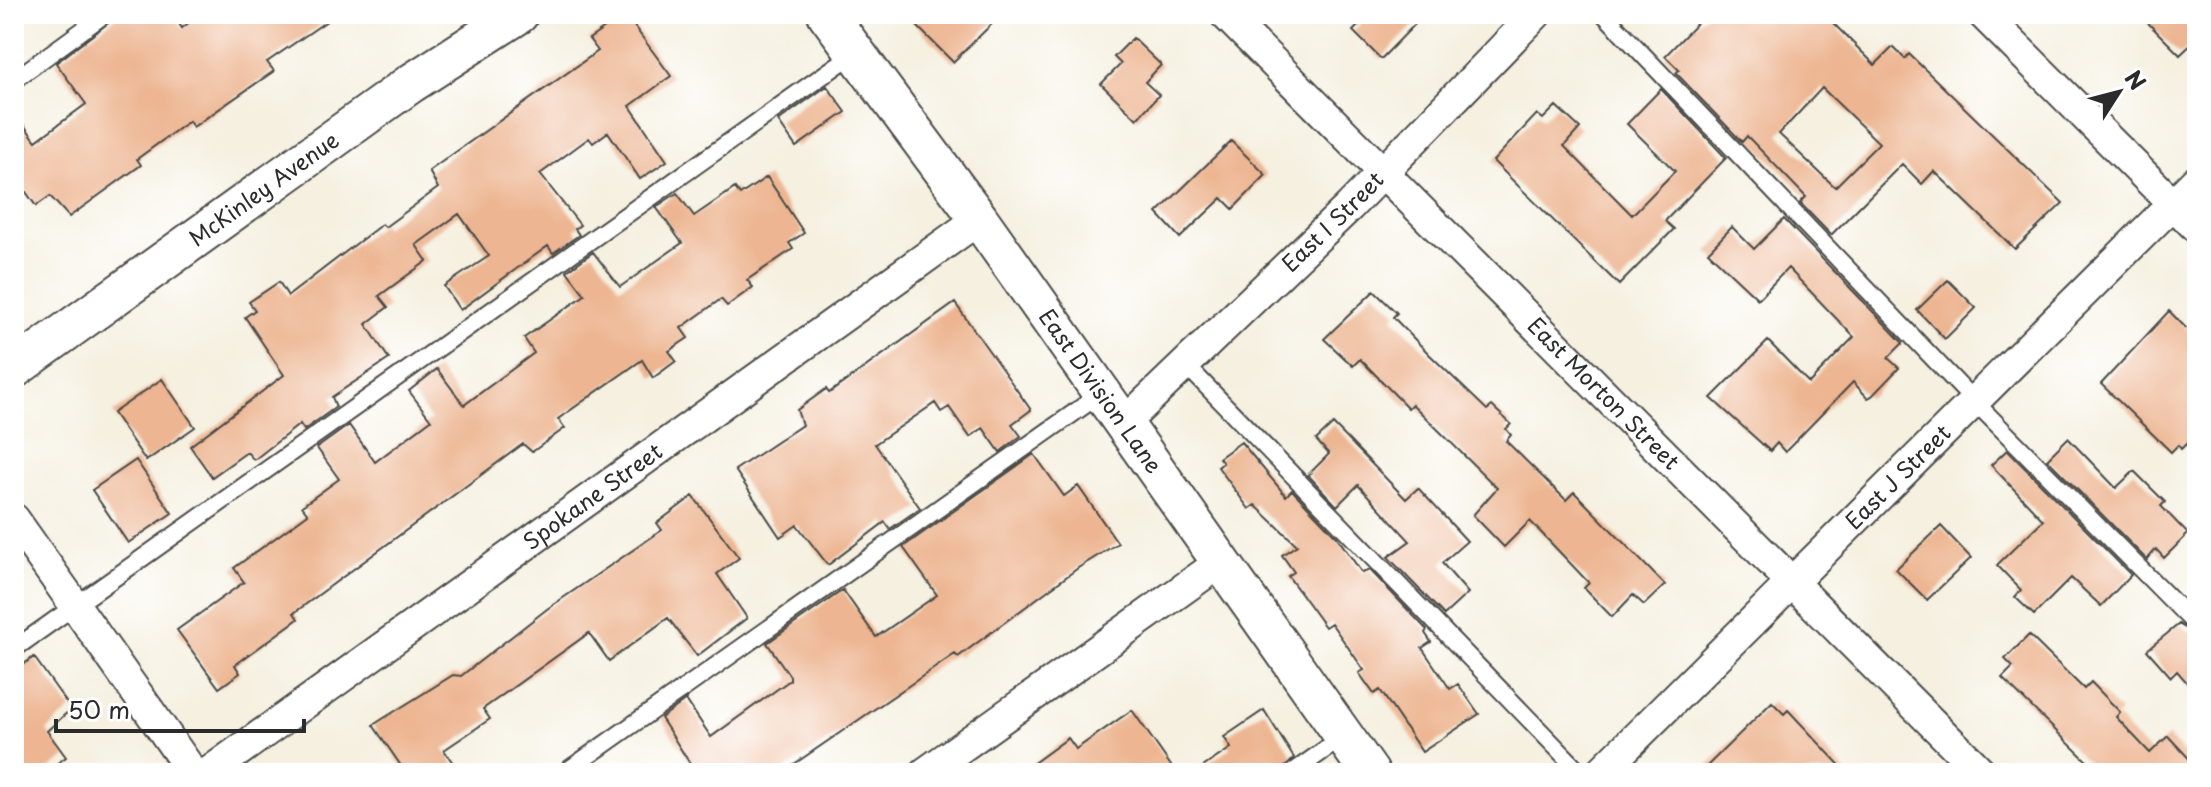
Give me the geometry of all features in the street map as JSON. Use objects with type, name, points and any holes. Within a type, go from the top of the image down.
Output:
[{"type":"street","name":"McKinley Avenue","points":[[14,369],[410,84],[519,14]]},
{"type":"street","name":"East Division Lane","points":[[827,14],[979,219],[1370,773]]},
{"type":"street","name":"East Morton Street","points":[[1225,14],[1982,773]]},
{"type":"street","name":"East I Street","points":[[1113,408],[1185,364],[1349,207],[1536,14]]},
{"type":"street","points":[[1983,14],[2197,228]]},
{"type":"street","name":"East J Street","points":[[1600,773],[2197,180]]},
{"type":"street","name":"Spokane Street","points":[[208,773],[979,219]]},
{"type":"street","points":[[14,519],[193,773]]},
{"type":"street","points":[[925,773],[1221,562]]},
{"type":"lane","points":[[14,80],[105,14]]},
{"type":"lane","points":[[1604,14],[1974,401],[2197,626]]},
{"type":"lane","points":[[14,649],[856,52]]},
{"type":"lane","points":[[1185,364],[1581,773]]},
{"type":"lane","points":[[564,773],[1113,408]]},
{"type":"lane","points":[[1292,773],[1344,736]]},
{"type":"building","points":[[120,14],[172,14],[182,28],[200,14],[337,14],[267,62],[274,71],[193,127],[189,121],[137,159],[141,165],[69,217],[50,196],[36,206],[14,175],[14,112],[36,141],[86,104],[56,63]]},
{"type":"building","points":[[625,14],[671,76],[630,106],[667,161],[640,179],[608,132],[593,143],[589,138],[540,174],[580,225],[575,229],[579,235],[553,253],[548,246],[460,310],[444,286],[489,256],[459,214],[416,245],[427,261],[379,296],[388,307],[366,324],[389,359],[332,397],[336,407],[304,430],[300,424],[254,460],[247,452],[212,477],[190,446],[284,375],[245,317],[255,310],[249,302],[279,282],[288,296],[382,224],[385,227],[438,188],[429,171],[598,51],[589,39]]},
{"type":"building","points":[[905,14],[1002,14],[953,62]]},
{"type":"building","points":[[1370,14],[1425,14],[1381,59],[1353,31]]},
{"type":"building","points":[[1706,14],[1824,14],[1875,65],[1893,47],[1905,59],[1909,54],[2063,203],[2015,249],[1934,171],[1922,184],[1902,164],[1831,235],[1800,203],[1806,197],[1747,136],[1742,142],[1676,73],[1679,70],[1665,56]],"holes":[[[1822,88],[1879,143],[1835,187],[1779,134]]]},
{"type":"building","points":[[2139,14],[2197,14],[2197,39],[2180,55]]},
{"type":"building","points":[[1133,38],[1161,65],[1145,82],[1159,95],[1137,119],[1101,84],[1121,64],[1114,57]]},
{"type":"building","points":[[827,86],[846,112],[796,147],[778,121]]},
{"type":"building","points":[[1661,89],[1726,158],[1665,221],[1674,229],[1619,285],[1493,161],[1537,114],[1543,119],[1556,106],[1580,128],[1564,146],[1632,215],[1675,171],[1627,124]]},
{"type":"building","points":[[1231,141],[1266,175],[1233,209],[1222,198],[1180,238],[1157,213]]},
{"type":"building","points":[[767,177],[804,233],[789,243],[793,249],[747,280],[753,287],[727,306],[721,299],[681,328],[688,338],[669,351],[676,361],[653,378],[642,360],[558,419],[565,428],[532,452],[523,444],[294,613],[298,619],[235,665],[240,673],[219,688],[177,630],[244,582],[234,568],[308,514],[302,506],[339,479],[317,448],[349,425],[375,462],[431,420],[409,391],[437,369],[464,405],[534,353],[524,338],[585,295],[567,271],[593,252],[620,287],[682,243],[656,207],[677,193],[694,216],[735,188],[740,195]]},
{"type":"building","points":[[1784,219],[1903,343],[1888,358],[1899,368],[1872,396],[1868,398],[1853,382],[1785,452],[1777,443],[1770,451],[1711,398],[1768,341],[1809,383],[1854,337],[1788,268],[1758,299],[1708,252],[1732,227],[1754,249]]},
{"type":"building","points":[[1948,280],[1976,308],[1945,339],[1917,310]]},
{"type":"building","points":[[1374,291],[1397,313],[1393,317],[1430,355],[1487,410],[1492,406],[1511,424],[1506,429],[1511,435],[1506,441],[1566,500],[1574,492],[1665,585],[1644,605],[1633,595],[1612,617],[1584,588],[1589,583],[1530,521],[1504,547],[1473,515],[1497,488],[1412,404],[1408,408],[1360,359],[1353,366],[1324,339]]},
{"type":"building","points":[[955,303],[1031,410],[1012,424],[1021,436],[1000,452],[983,428],[970,437],[949,407],[941,412],[935,403],[875,444],[920,508],[890,529],[885,522],[828,565],[797,525],[780,537],[735,470],[802,425],[797,410],[826,389],[829,393]]},
{"type":"building","points":[[2169,311],[2197,339],[2197,433],[2181,449],[2178,445],[2171,452],[2101,384]]},
{"type":"building","points":[[162,379],[195,427],[146,461],[113,413]]},
{"type":"building","points":[[1333,424],[1406,499],[1418,488],[1467,541],[1442,563],[1468,593],[1444,615],[1388,557],[1410,541],[1358,485],[1337,506],[1308,475],[1329,454],[1316,440]]},
{"type":"building","points":[[2068,438],[2116,488],[2134,471],[2165,502],[2161,506],[2188,534],[2164,558],[2156,549],[2147,560],[2047,459]]},
{"type":"building","points":[[1241,442],[1286,496],[1292,490],[1337,537],[1362,573],[1370,570],[1427,630],[1425,633],[1431,642],[1422,648],[1450,689],[1458,684],[1479,714],[1422,752],[1380,690],[1374,694],[1359,673],[1364,670],[1331,623],[1325,627],[1288,576],[1294,572],[1282,555],[1297,545],[1255,505],[1249,509],[1218,467],[1223,463],[1219,458]]},
{"type":"building","points":[[2007,450],[2131,575],[2101,606],[2071,578],[2034,615],[2015,597],[2021,590],[1997,565],[2043,520],[1991,465]]},
{"type":"building","points":[[1034,454],[1064,496],[1078,486],[1118,543],[1078,568],[958,657],[955,654],[781,773],[696,773],[661,718],[686,700],[711,737],[790,680],[767,643],[843,590],[876,637],[937,595],[903,547]]},
{"type":"building","points":[[136,460],[172,513],[128,543],[92,490]]},
{"type":"building","points":[[693,496],[739,558],[717,574],[747,618],[697,656],[668,618],[609,661],[589,633],[483,709],[490,719],[444,750],[460,773],[406,773],[373,725],[453,675],[461,676],[547,609],[662,530],[657,523]]},
{"type":"building","points":[[1941,526],[1971,558],[1927,600],[1896,569]]},
{"type":"building","points":[[2179,624],[2197,637],[2197,694],[2177,671],[2171,677],[2147,650]]},
{"type":"building","points":[[2029,635],[2084,689],[2091,682],[2120,712],[2116,717],[2150,753],[2168,736],[2197,767],[2197,773],[2099,773],[2002,678],[2013,667],[2005,659]]},
{"type":"building","points":[[34,657],[71,709],[47,731],[66,757],[44,773],[14,773],[14,671]]},
{"type":"building","points":[[1772,702],[1784,714],[1788,710],[1847,773],[1700,773]]},
{"type":"building","points":[[1132,710],[1176,773],[1020,773],[1068,738],[1076,749]]},
{"type":"building","points":[[1264,710],[1294,758],[1281,773],[1194,773],[1231,748],[1224,737]]}]
